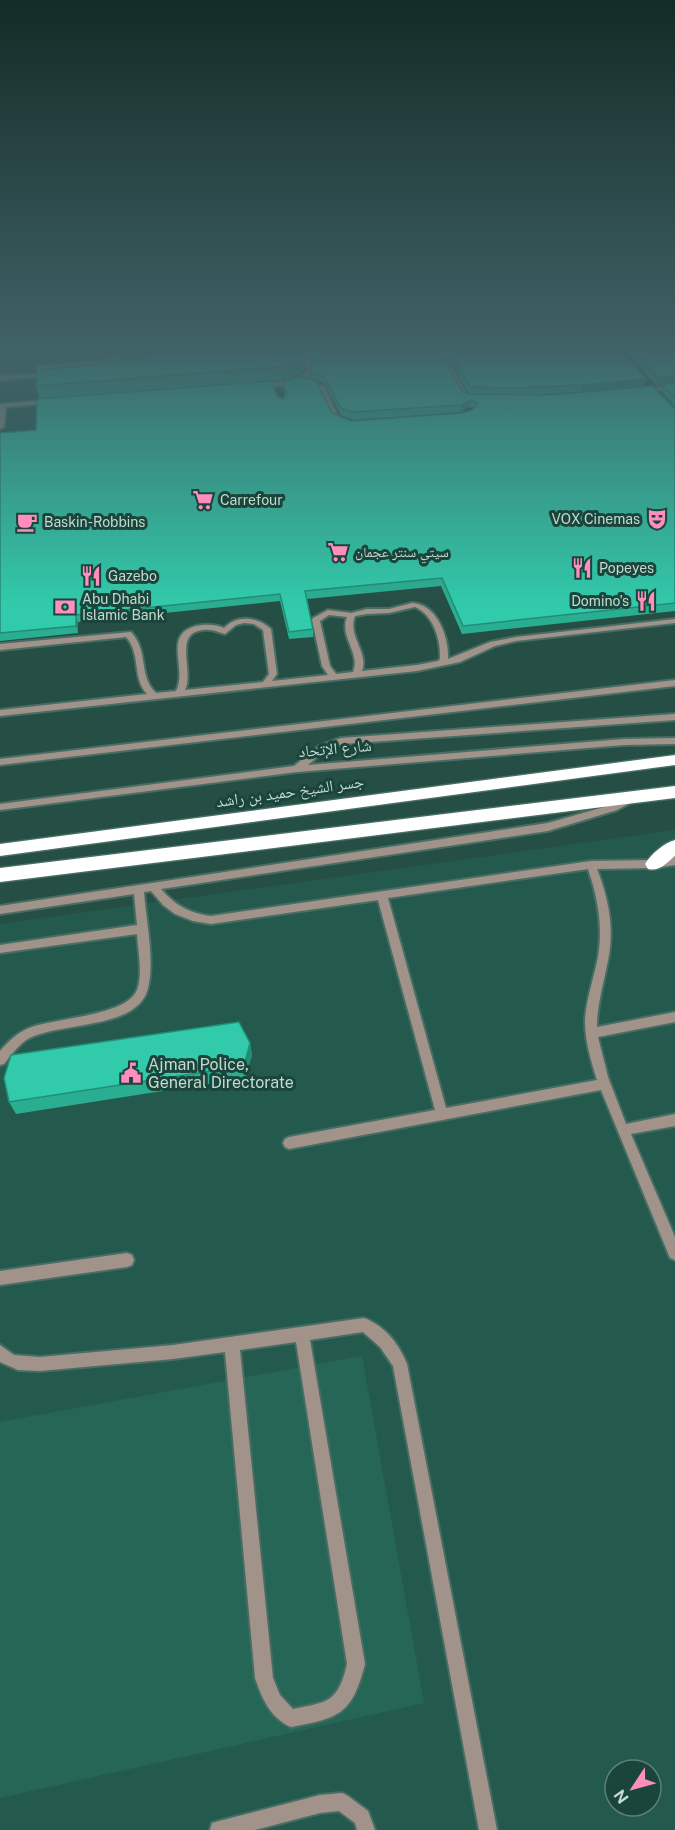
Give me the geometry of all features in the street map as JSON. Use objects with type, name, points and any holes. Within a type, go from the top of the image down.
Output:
[{"type":"highway","name":"جسر الشيخ حميد بن راشد","points":[[0,850],[675,760]]},
{"type":"highway","points":[[0,875],[675,792]]},
{"type":"highway","points":[[654,864],[675,846]]},
{"type":"street","points":[[334,678],[326,666],[316,620],[328,612],[352,615],[372,609],[389,611],[405,605],[415,605],[430,612],[444,650],[444,660],[440,664]]},
{"type":"street","points":[[352,615],[347,628],[360,663],[357,675]]},
{"type":"street","points":[[179,693],[185,684],[181,645],[184,635],[194,628],[207,626],[217,627],[225,632],[230,625],[247,621],[256,622],[267,629],[273,674],[266,684]]},
{"type":"street","points":[[0,713],[334,678],[440,664],[462,658],[492,644],[516,639],[597,628],[675,621]]},
{"type":"street","points":[[0,647],[128,634],[135,643],[143,683],[154,696]]},
{"type":"street","points":[[0,762],[675,683]]},
{"type":"street","points":[[297,769],[322,748],[341,741],[675,717]]},
{"type":"street","name":"شارع الإتحاد","points":[[0,807],[297,769],[624,742],[675,741]]},
{"type":"street","points":[[0,910],[548,827],[614,808],[637,796]]},
{"type":"street","points":[[154,888],[170,906],[182,914],[211,920],[591,865],[654,864],[675,861]]},
{"type":"street","points":[[591,865],[601,891],[606,918],[605,945],[592,1002],[591,1033],[595,1053],[623,1130],[675,1252]]},
{"type":"street","points":[[0,1060],[22,1037],[37,1030],[116,1012],[137,1001],[142,990],[139,890]]},
{"type":"street","points":[[382,894],[442,1114]]},
{"type":"street","points":[[0,949],[141,929]]},
{"type":"street","points":[[591,1033],[675,1017]]},
{"type":"street","points":[[289,1143],[605,1084]]},
{"type":"street","points":[[623,1130],[675,1119]]},
{"type":"street","points":[[0,1278],[127,1260]]},
{"type":"street","points":[[0,1352],[4,1357],[20,1364],[40,1364],[232,1345],[364,1325],[382,1336],[400,1364],[488,1830]]},
{"type":"street","points":[[232,1345],[264,1678],[270,1696],[279,1709],[291,1718],[330,1710],[344,1698],[352,1683],[356,1664],[302,1335]]},
{"type":"street","points":[[219,1830],[320,1804],[342,1802],[362,1817],[366,1830]]},
{"type":"shaded area","points":[[675,830],[675,1830],[0,1830],[0,924]]},
{"type":"shaded area","points":[[362,1356],[424,1703],[0,1798],[0,1422]]},
{"type":"building","name":"سيتي سنتر عجمان","points":[[0,433],[675,433],[675,603],[463,626],[442,578],[305,591],[313,629],[289,632],[280,594],[76,615],[76,626],[0,633]]},
{"type":"building","name":"Ajman Police, General Directorate","points":[[239,1022],[250,1043],[244,1066],[9,1102],[4,1078],[11,1055]]},
{"type":"place","name":"Carrefour","points":[[203,500]]},
{"type":"place","name":"VOX Cinemas","points":[[657,519]]},
{"type":"place","name":"Baskin-Robbins","points":[[27,522]]},
{"type":"place","name":"سيتي سنتر عجمان","points":[[338,552]]},
{"type":"place","name":"Popeyes","points":[[582,568]]},
{"type":"place","name":"Gazebo","points":[[91,576]]},
{"type":"place","name":"Domino's","points":[[646,601]]},
{"type":"place","name":"Abu Dhabi Islamic Bank","points":[[65,607]]},
{"type":"place","name":"Ajman Police, General Directorate","points":[[131,1073]]}]
